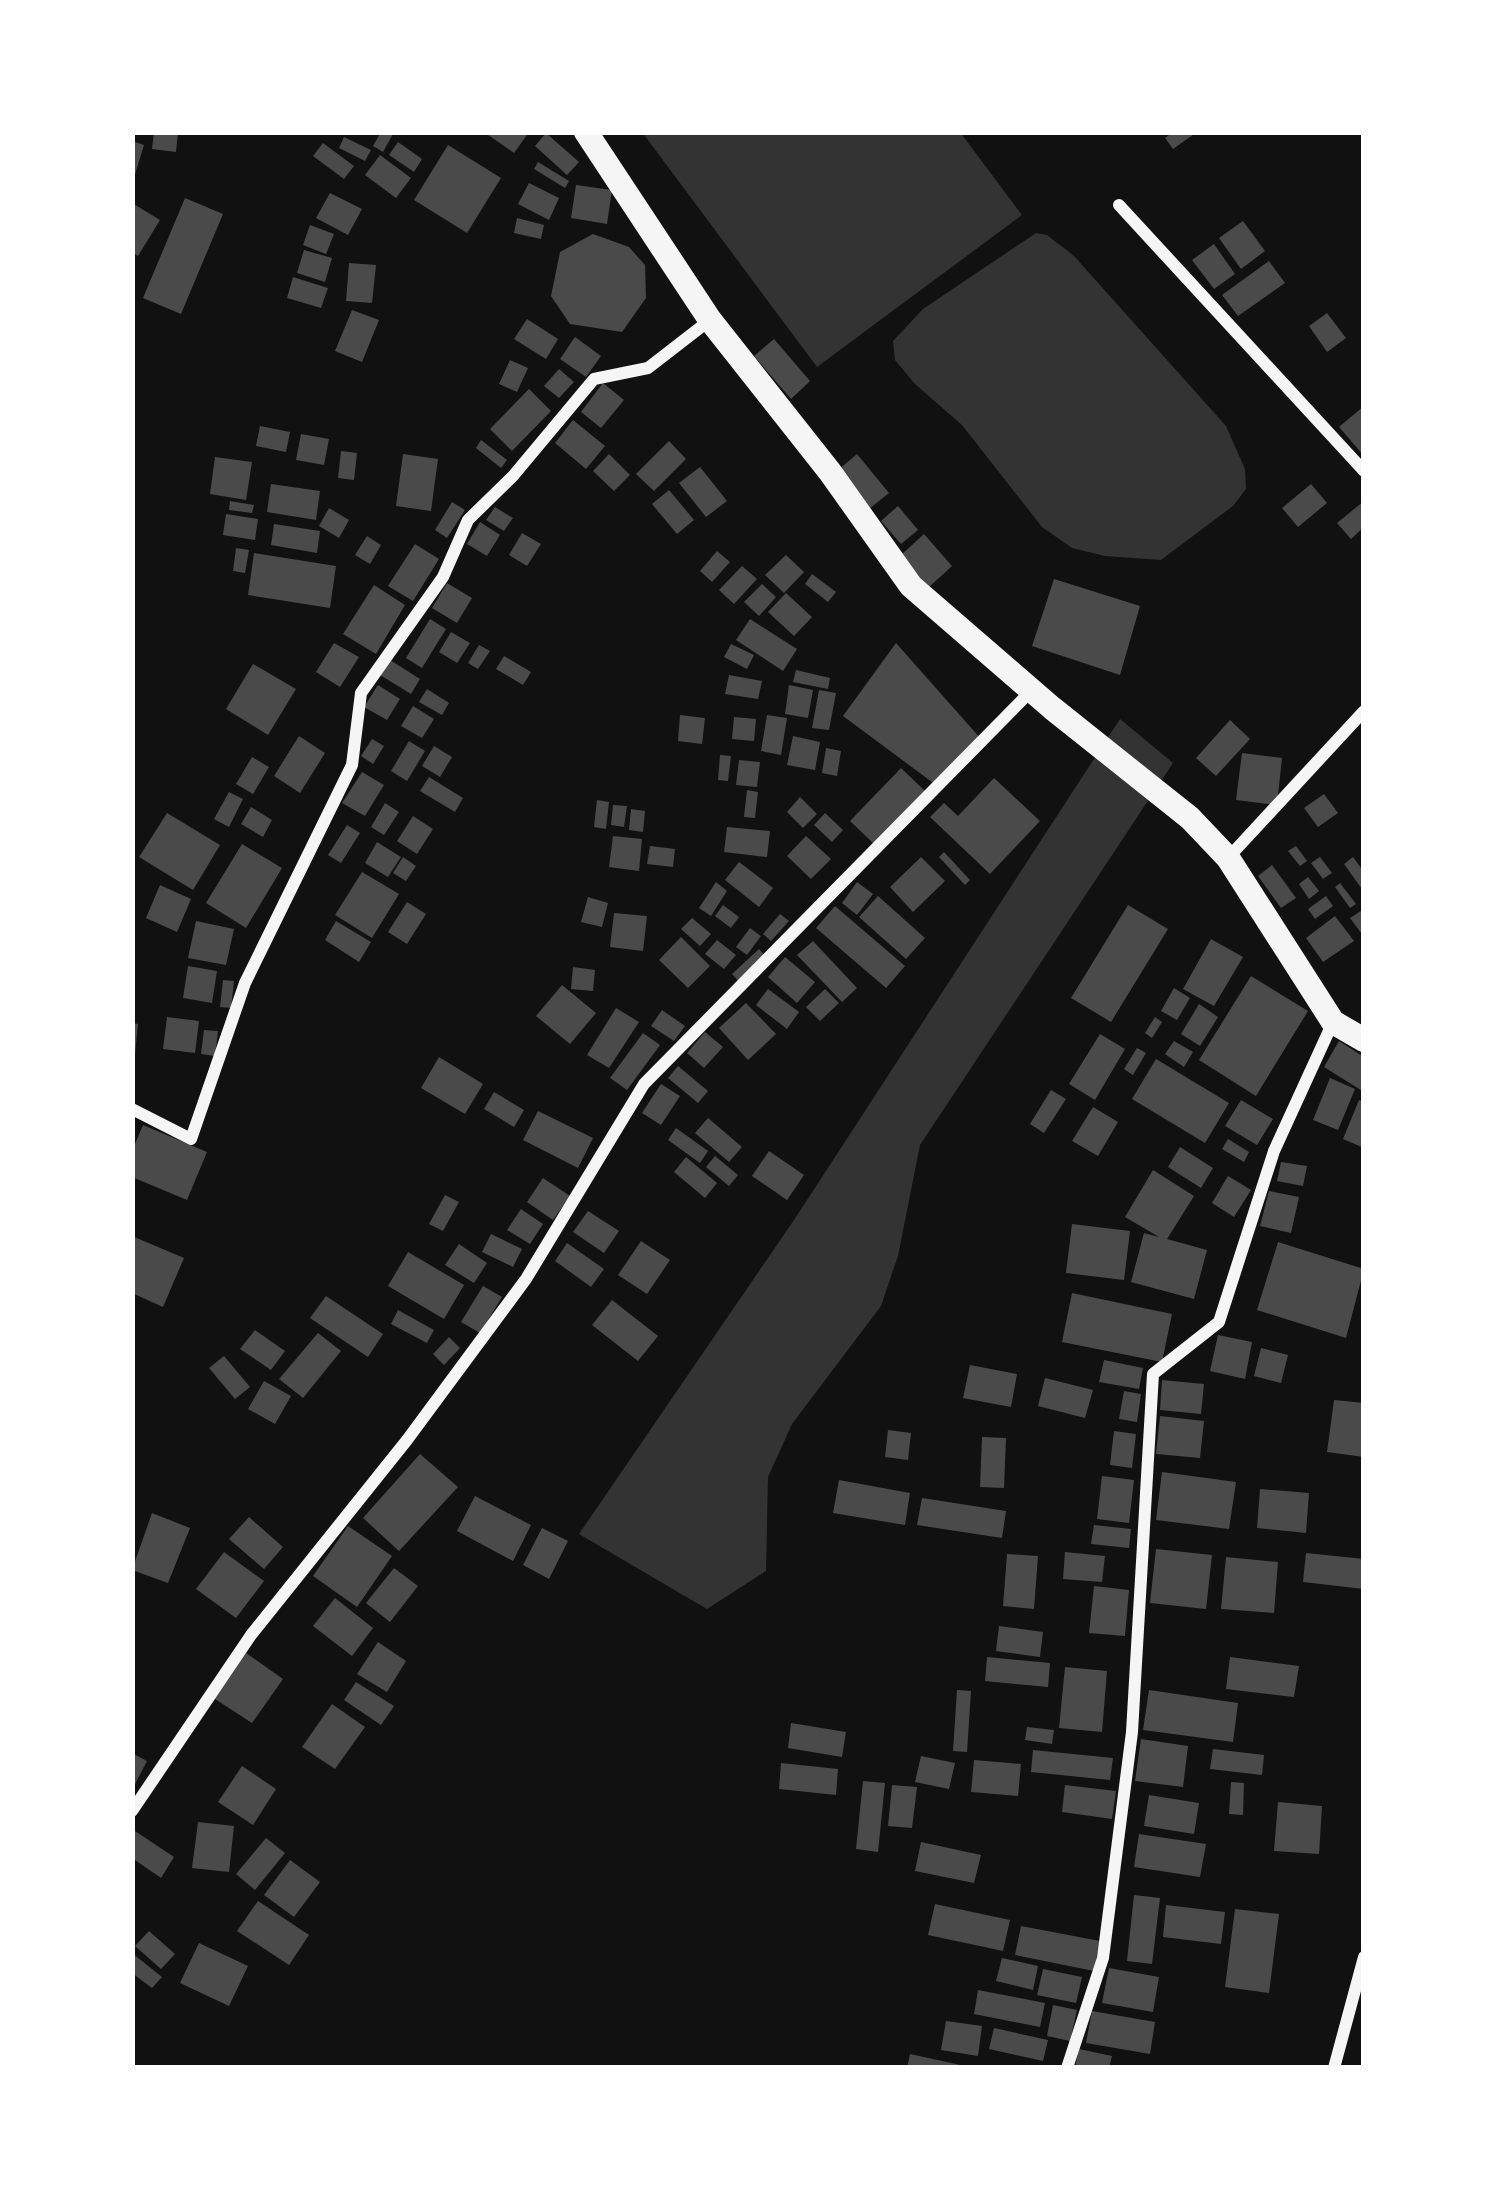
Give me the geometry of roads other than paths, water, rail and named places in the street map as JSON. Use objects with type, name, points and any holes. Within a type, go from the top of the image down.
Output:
[{"type":"main road","points":[[586,132],[710,320],[830,472],[911,586],[1052,708],[1190,818],[1228,858],[1333,1022],[1364,1040]]},
{"type":"street","points":[[1119,206],[1364,471]]},
{"type":"street","points":[[132,1109],[191,1139],[245,983],[352,765],[361,693],[443,577],[468,520],[513,476],[594,380],[648,368],[710,320]]},
{"type":"street","points":[[132,1811],[250,1635],[407,1440],[526,1279],[644,1084],[1032,690]]},
{"type":"street","points":[[1228,858],[1364,712]]},
{"type":"street","points":[[1067,2068],[1103,1958],[1132,1732],[1153,1374],[1220,1322],[1274,1150],[1333,1022]]},
{"type":"street","points":[[1334,2068],[1364,1957]]}]
